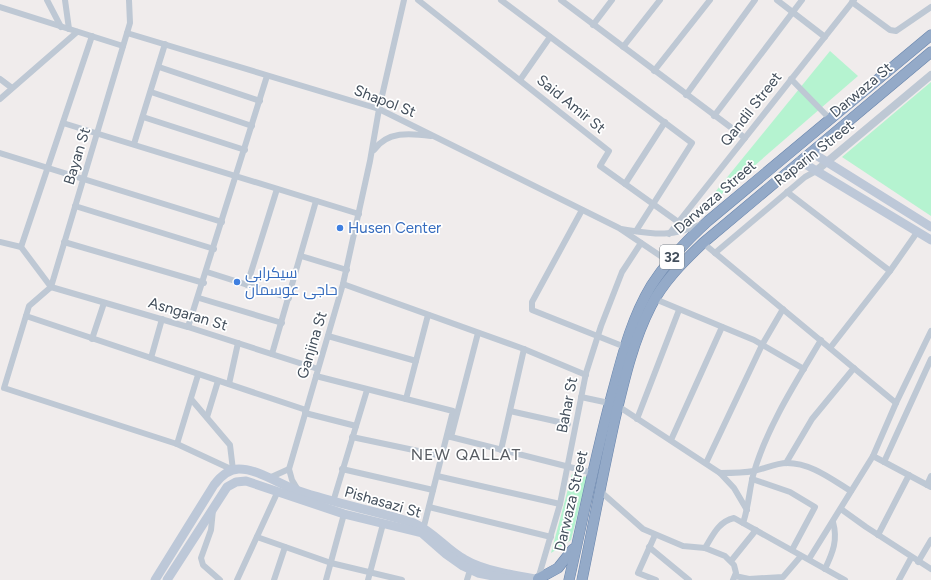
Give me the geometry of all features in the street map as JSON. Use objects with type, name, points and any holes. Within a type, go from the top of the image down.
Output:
[{"type":"highway","name":"Darwaza Street","points":[[569,580],[593,473],[614,404],[625,347],[642,303],[668,261],[683,244],[708,221],[931,35]]},
{"type":"highway","name":"Darwaza St","points":[[811,152],[931,52]]},
{"type":"highway","name":"32","points":[[582,580],[600,491],[614,404],[635,346],[654,300],[679,267],[703,243],[811,152]]},
{"type":"highway","points":[[539,580],[552,573],[564,563],[578,539]]},
{"type":"main road","points":[[811,152],[931,227]]},
{"type":"main road","points":[[800,161],[931,240]]},
{"type":"main road","points":[[155,580],[214,485],[224,474],[233,470],[236,482],[227,487],[167,580]]},
{"type":"main road","name":"Pishasazi St","points":[[233,470],[247,470],[298,491],[333,502],[408,521],[423,531],[446,554],[463,566],[471,566],[539,580]]},
{"type":"main road","name":"Pishasazi St","points":[[236,482],[252,481],[344,514],[383,524],[423,531]]},
{"type":"main road","name":"Pishasazi St","points":[[471,566],[482,574],[512,580]]},
{"type":"street","points":[[47,0],[62,27]]},
{"type":"street","points":[[65,0],[69,29]]},
{"type":"street","name":"Bayan St","points":[[51,286],[124,46],[130,23],[129,0]]},
{"type":"street","name":"Ganjina St","points":[[289,469],[347,270],[370,161],[379,109],[404,0]]},
{"type":"street","name":"Said Amir St","points":[[418,0],[609,151],[600,166],[688,229]]},
{"type":"street","points":[[501,0],[692,143],[636,231]]},
{"type":"street","points":[[593,25],[612,0]]},
{"type":"street","points":[[623,47],[660,0]]},
{"type":"street","points":[[654,71],[710,0]]},
{"type":"street","points":[[686,95],[755,0]]},
{"type":"street","points":[[777,0],[825,37]]},
{"type":"street","points":[[714,116],[802,0]]},
{"type":"street","points":[[564,1],[593,25],[745,138]]},
{"type":"street","points":[[853,1],[890,30],[896,31],[931,7]]},
{"type":"street","name":"Qandil Street","points":[[669,234],[853,1]]},
{"type":"street","points":[[0,7],[124,46]]},
{"type":"street","points":[[0,99],[77,32]]},
{"type":"street","name":"Shapol St","points":[[127,33],[379,109],[619,228]]},
{"type":"street","points":[[21,247],[92,36]]},
{"type":"street","points":[[520,80],[550,37]]},
{"type":"street","points":[[134,144],[165,44]]},
{"type":"street","points":[[159,67],[260,101]]},
{"type":"street","name":"Raparin Street","points":[[715,253],[805,177],[827,163],[931,75]]},
{"type":"street","points":[[188,327],[204,283],[267,76]]},
{"type":"street","points":[[0,79],[12,88]]},
{"type":"street","points":[[791,79],[830,119]]},
{"type":"street","points":[[151,92],[252,126]]},
{"type":"street","points":[[143,117],[245,150]]},
{"type":"street","points":[[625,184],[665,122]]},
{"type":"street","points":[[63,123],[359,214]]},
{"type":"street","points":[[370,161],[373,150],[378,143],[392,136],[420,135],[445,141]]},
{"type":"street","points":[[0,153],[222,222]]},
{"type":"street","points":[[247,285],[277,189]]},
{"type":"street","points":[[787,192],[890,271]]},
{"type":"street","points":[[272,354],[316,201]]},
{"type":"street","points":[[75,206],[214,249]]},
{"type":"street","points":[[582,210],[532,302],[531,307],[532,310],[625,347]]},
{"type":"street","points":[[619,228],[669,234],[688,229],[708,221]]},
{"type":"street","points":[[619,228],[668,261]]},
{"type":"street","points":[[830,348],[890,271],[918,231]]},
{"type":"street","points":[[0,242],[21,247],[51,286],[29,306],[4,388],[177,444],[233,470]]},
{"type":"street","points":[[64,242],[204,283]]},
{"type":"street","name":"Bahar St","points":[[539,580],[560,504],[581,397],[597,337],[622,272],[641,243]]},
{"type":"street","points":[[703,243],[896,403]]},
{"type":"street","points":[[301,256],[347,270]]},
{"type":"street","points":[[207,272],[289,298]]},
{"type":"street","points":[[343,284],[524,349],[586,375]]},
{"type":"street","name":"Asngaran St","points":[[51,286],[188,327],[318,369]]},
{"type":"street","points":[[199,298],[282,323]]},
{"type":"street","points":[[654,300],[722,327],[762,345],[804,369]]},
{"type":"street","points":[[92,339],[104,302]]},
{"type":"street","points":[[706,463],[762,345],[783,309]]},
{"type":"street","points":[[638,419],[679,310]]},
{"type":"street","points":[[406,400],[428,315]]},
{"type":"street","points":[[26,316],[198,375],[356,426]]},
{"type":"street","points":[[151,358],[162,319]]},
{"type":"street","points":[[671,440],[722,327]]},
{"type":"street","points":[[809,560],[873,456],[896,403],[931,331]]},
{"type":"street","points":[[423,531],[442,456],[449,437],[478,333]]},
{"type":"street","points":[[328,336],[416,360]]},
{"type":"street","points":[[743,523],[747,510],[754,471],[776,420],[821,340]]},
{"type":"street","points":[[229,384],[238,343]]},
{"type":"street","points":[[501,450],[524,349]]},
{"type":"street","points":[[884,462],[931,359]]},
{"type":"street","points":[[786,463],[812,419],[854,368]]},
{"type":"street","points":[[177,444],[198,375]]},
{"type":"street","points":[[316,376],[453,411],[449,437]]},
{"type":"street","points":[[207,417],[218,381]]},
{"type":"street","points":[[333,502],[367,390]]},
{"type":"street","points":[[581,397],[614,404],[706,463],[720,473],[734,488],[747,510]]},
{"type":"street","points":[[191,399],[230,445],[233,470]]},
{"type":"street","points":[[510,411],[568,424]]},
{"type":"street","points":[[352,437],[442,456]]},
{"type":"street","points":[[449,437],[593,473]]},
{"type":"street","points":[[873,456],[929,486],[931,476]]},
{"type":"street","points":[[720,473],[754,471],[786,463],[805,466],[822,473],[851,491]]},
{"type":"street","points":[[267,478],[289,469],[292,480],[298,491]]},
{"type":"street","points":[[342,469],[433,490]]},
{"type":"street","points":[[878,535],[909,475]]},
{"type":"street","points":[[437,476],[560,504]]},
{"type":"street","points":[[752,479],[790,492],[815,507],[792,550]]},
{"type":"street","points":[[237,580],[278,491]]},
{"type":"street","points":[[600,491],[639,526],[655,535],[683,546],[705,548],[725,556],[731,560],[736,570],[734,578],[750,580],[783,577],[801,556]]},
{"type":"street","points":[[429,507],[551,537]]},
{"type":"street","points":[[213,509],[211,530],[201,558],[203,565],[220,580]]},
{"type":"street","points":[[841,509],[911,558],[931,569]]},
{"type":"street","points":[[326,580],[344,514]]},
{"type":"street","points":[[705,548],[720,524],[726,520],[734,518],[846,580]]},
{"type":"street","points":[[826,569],[835,544],[836,534],[833,522]]},
{"type":"street","points":[[368,580],[383,524]]},
{"type":"street","points":[[731,560],[756,530]]},
{"type":"street","points":[[655,535],[638,573],[656,580]]},
{"type":"street","points":[[257,537],[330,563],[402,580]]},
{"type":"street","points":[[918,562],[931,540]]},
{"type":"street","points":[[274,580],[285,547]]},
{"type":"street","points":[[649,547],[689,580]]},
{"type":"street","points":[[900,580],[911,558]]},
{"type":"street","points":[[467,580],[471,566]]},
{"type":"street","points":[[676,580],[679,573]]},
{"type":"green space","points":[[830,51],[858,76],[694,218]]},
{"type":"green space","points":[[931,82],[931,216],[842,157]]},
{"type":"green space","points":[[572,474],[587,477],[571,540],[551,553]]},
{"type":"place","name":"Husen Center","points":[[340,228]]},
{"type":"place","name":"سیکرابی حاجی عوسمان","points":[[237,282]]},
{"type":"district","name":"NEW QALLAT","points":[[466,454]]}]
